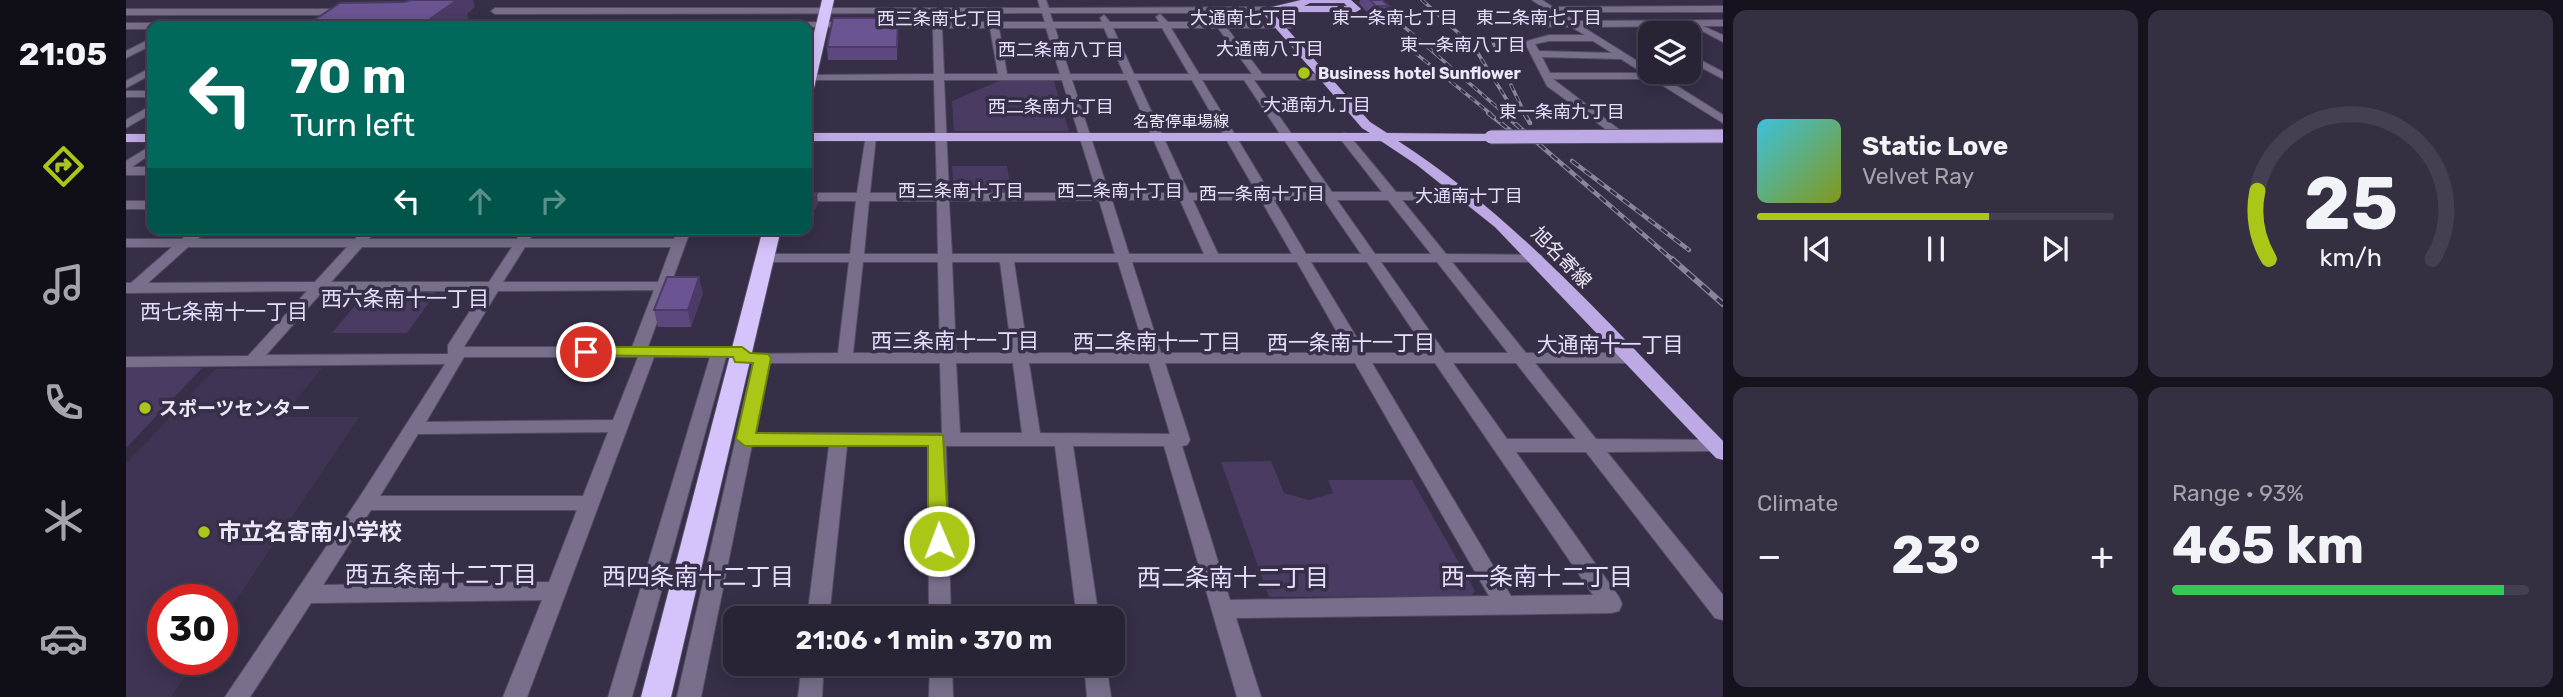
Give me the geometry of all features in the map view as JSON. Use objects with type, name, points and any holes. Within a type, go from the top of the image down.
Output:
[{"type":"highway","points":[[812,54],[827,5]]},
{"type":"highway","points":[[656,697],[771,235]]},
{"type":"main road","points":[[1317,0],[1346,0],[1356,9],[1270,7],[1317,0]]},
{"type":"main road","points":[[1270,7],[1322,76],[1366,125],[1386,137],[1723,136]]},
{"type":"main road","points":[[1284,25],[1337,76],[1381,125],[1386,137]]},
{"type":"main road","name":"名寄停車場線","points":[[812,137],[1386,137]]},
{"type":"main road","name":"旭名寄線","points":[[1386,137],[1466,196],[1536,258],[1719,449]]},
{"type":"main road","points":[[126,138],[147,138]]},
{"type":"street","points":[[128,27],[182,0]]},
{"type":"street","points":[[236,21],[271,0]]},
{"type":"street","points":[[484,21],[504,0]]},
{"type":"street","points":[[577,10],[586,0]]},
{"type":"street","points":[[643,10],[650,0]]},
{"type":"street","points":[[712,21],[723,0]]},
{"type":"street","points":[[766,21],[774,0]]},
{"type":"street","points":[[883,0],[876,25],[1284,25]]},
{"type":"street","points":[[1149,0],[1506,606]]},
{"type":"street","points":[[1203,0],[1289,137],[1611,604],[1223,609]]},
{"type":"street","points":[[1257,0],[1270,7]]},
{"type":"street","points":[[1536,0],[1638,66]]},
{"type":"street","points":[[1590,0],[1638,28]]},
{"type":"street","points":[[1648,0],[1689,21]]},
{"type":"street","points":[[1701,0],[1722,9]]},
{"type":"street","points":[[495,10],[770,10],[827,5],[881,10],[937,5],[1098,5],[1155,10],[1270,7]]},
{"type":"street","points":[[937,5],[948,357],[940,606]]},
{"type":"street","points":[[990,5],[1003,77]]},
{"type":"street","points":[[745,439],[1181,440],[1044,5]]},
{"type":"street","points":[[1098,5],[1213,259]]},
{"type":"street","points":[[126,12],[354,9],[337,21]]},
{"type":"street","points":[[1552,10],[1722,9]]},
{"type":"street","points":[[540,21],[550,10]]},
{"type":"street","points":[[653,21],[660,10]]},
{"type":"street","points":[[1701,23],[1723,23]]},
{"type":"street","points":[[1528,24],[1638,24]]},
{"type":"street","points":[[812,25],[859,25]]},
{"type":"street","points":[[128,27],[147,27]]},
{"type":"street","points":[[1701,27],[1723,39]]},
{"type":"street","points":[[1594,38],[1549,38],[1530,43],[1551,84],[1615,131]]},
{"type":"street","points":[[126,41],[147,41]]},
{"type":"street","points":[[126,55],[147,44]]},
{"type":"street","points":[[1535,54],[1623,56]]},
{"type":"street","points":[[1701,64],[1723,76]]},
{"type":"street","points":[[126,74],[147,73]]},
{"type":"street","points":[[126,85],[147,74]]},
{"type":"street","points":[[812,83],[939,77],[1337,76]]},
{"type":"street","points":[[1547,76],[1638,76]]},
{"type":"street","points":[[1667,84],[1723,120]]},
{"type":"street","points":[[126,94],[147,94]]},
{"type":"street","points":[[126,114],[147,111]]},
{"type":"street","points":[[126,125],[147,112]]},
{"type":"street","points":[[1545,131],[1723,136]]},
{"type":"street","points":[[1344,136],[1723,611]]},
{"type":"street","points":[[1566,142],[1723,136]]},
{"type":"street","points":[[845,357],[870,137]]},
{"type":"street","points":[[126,169],[147,152]]},
{"type":"street","points":[[126,169],[147,171]]},
{"type":"street","points":[[812,197],[1466,196]]},
{"type":"street","points":[[126,205],[147,205]]},
{"type":"street","points":[[129,289],[194,235]]},
{"type":"street","points":[[251,362],[365,235]]},
{"type":"street","points":[[126,243],[358,243],[525,236],[682,236],[663,286],[619,426],[515,697]]},
{"type":"street","points":[[237,697],[366,503],[456,355],[456,345],[525,236]]},
{"type":"street","points":[[765,258],[1536,258]]},
{"type":"street","points":[[1007,259],[1032,440]]},
{"type":"street","points":[[129,289],[663,286]]},
{"type":"street","points":[[126,362],[251,362],[643,352],[845,357],[1630,358]]},
{"type":"street","points":[[689,697],[745,439],[741,355]]},
{"type":"street","points":[[620,697],[741,355]]},
{"type":"street","points":[[411,428],[619,426]]},
{"type":"street","points":[[819,606],[839,439]]},
{"type":"street","points":[[1062,440],[1086,606]]},
{"type":"street","points":[[1171,440],[1249,697]]},
{"type":"street","points":[[1502,446],[1719,449]]},
{"type":"street","points":[[366,503],[588,503]]},
{"type":"street","points":[[304,594],[556,591]]},
{"type":"street","points":[[810,697],[812,676]]},
{"type":"street","points":[[940,676],[941,697]]},
{"type":"street","points":[[1097,676],[1100,697]]},
{"type":"shaded area","points":[[999,81],[1054,81],[1069,131],[954,131],[952,101]]},
{"type":"shaded area","points":[[952,166],[1007,166],[1012,194],[954,194]]},
{"type":"shaded area","points":[[367,291],[437,291],[407,333],[332,333]]},
{"type":"shaded area","name":"スポーツセンター","points":[[126,368],[202,368],[126,448]]},
{"type":"shaded area","name":"市立名寄南小学校","points":[[322,368],[287,411],[290,417],[359,417],[238,597],[238,584],[147,584],[147,675],[186,675],[171,697],[126,697],[126,464],[215,369]]},
{"type":"shaded area","points":[[1271,461],[1284,493],[1309,500],[1333,493],[1328,480],[1412,480],[1475,591],[1471,596],[1269,597],[1221,462]]},
{"type":"building","points":[[457,0],[427,21],[313,21],[340,3]]},
{"type":"building","points":[[1370,0],[1382,0],[1389,6],[1376,6]]},
{"type":"building","points":[[833,18],[898,18],[897,47],[827,47]]},
{"type":"building","points":[[667,277],[699,277],[688,310],[654,310]]},
{"type":"railway","points":[[1373,0],[1505,114]]},
{"type":"railway","points":[[1422,0],[1474,47],[1515,113]]},
{"type":"railway","points":[[1491,37],[1495,47]]},
{"type":"railway","points":[[1414,52],[1491,114]]},
{"type":"railway","points":[[1511,85],[1525,114]]},
{"type":"railway","points":[[1488,113],[1521,139]]},
{"type":"railway","points":[[1503,113],[1674,261]]},
{"type":"railway","points":[[1524,113],[1530,123]]},
{"type":"railway","points":[[1572,161],[1689,250]]},
{"type":"railway","points":[[1672,259],[1723,304]]},
{"type":"place","name":"Business hotel Sunflower","points":[[1304,73]]},
{"type":"place","name":"スポーツセンター","points":[[145,408]]},
{"type":"place","name":"市立名寄南小学校","points":[[204,532]]},
{"type":"district","name":"大通南七丁目","points":[[1244,18]]},
{"type":"district","name":"東一条南七丁目","points":[[1395,18]]},
{"type":"district","name":"東二条南七丁目","points":[[1539,18]]},
{"type":"district","name":"西三条南七丁目","points":[[940,19]]},
{"type":"district","name":"東一条南八丁目","points":[[1463,45]]},
{"type":"district","name":"大通南八丁目","points":[[1270,49]]},
{"type":"district","name":"西二条南八丁目","points":[[1061,50]]},
{"type":"district","name":"大通南九丁目","points":[[1317,105]]},
{"type":"district","name":"西二条南九丁目","points":[[1051,107]]},
{"type":"district","name":"東一条南九丁目","points":[[1562,112]]},
{"type":"district","name":"西三条南十丁目","points":[[961,191]]},
{"type":"district","name":"西二条南十丁目","points":[[1120,191]]},
{"type":"district","name":"西一条南十丁目","points":[[1262,194]]},
{"type":"district","name":"大通南十丁目","points":[[1469,196]]},
{"type":"district","name":"西六条南十一丁目","points":[[405,299]]},
{"type":"district","name":"西七条南十一丁目","points":[[224,312]]},
{"type":"district","name":"西三条南十一丁目","points":[[955,341]]},
{"type":"district","name":"西二条南十一丁目","points":[[1157,342]]},
{"type":"district","name":"西一条南十一丁目","points":[[1351,343]]},
{"type":"district","name":"大通南十一丁目","points":[[1610,345]]},
{"type":"district","name":"西五条南十二丁目","points":[[441,575]]},
{"type":"district","name":"西四条南十二丁目","points":[[698,577]]},
{"type":"district","name":"西一条南十二丁目","points":[[1537,577]]},
{"type":"district","name":"西二条南十二丁目","points":[[1233,578]]},
{"type":"route","points":[[586,352],[742,352],[741,358],[762,358],[745,439],[937,440],[939,541]]}]
